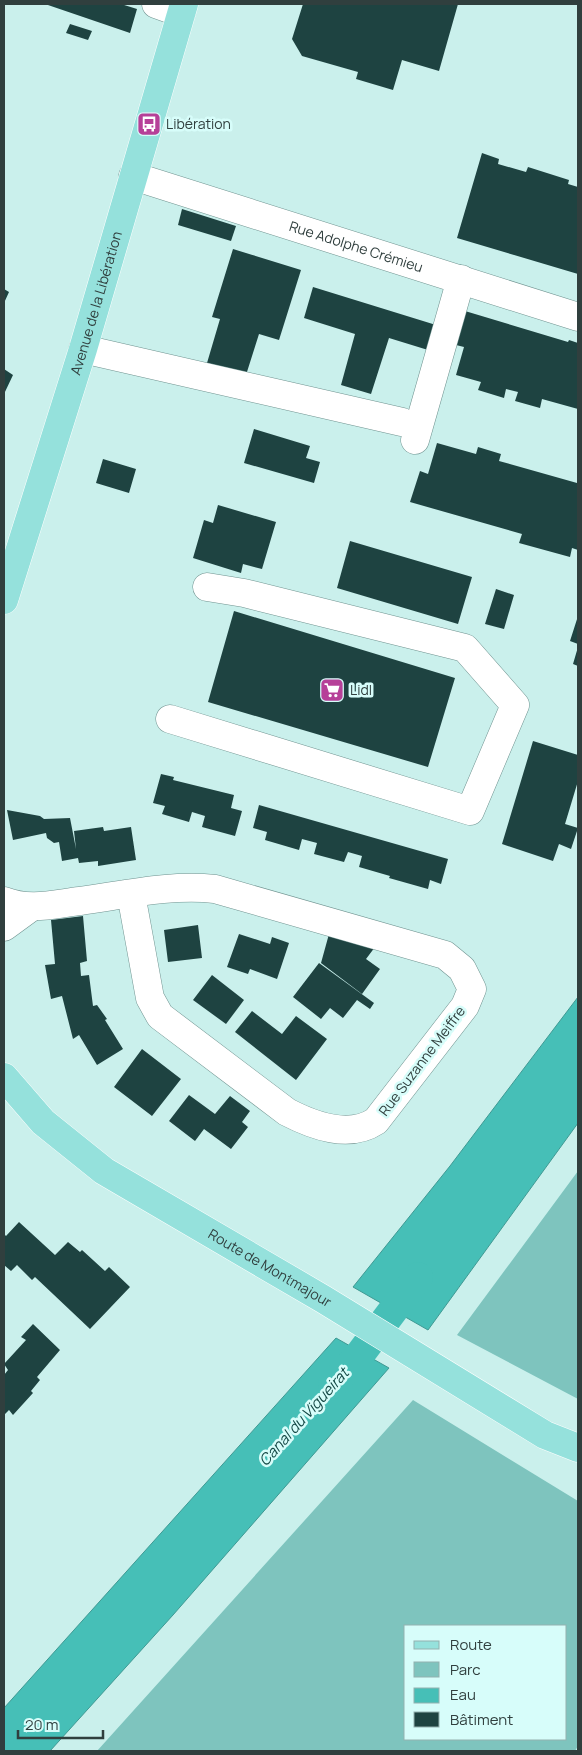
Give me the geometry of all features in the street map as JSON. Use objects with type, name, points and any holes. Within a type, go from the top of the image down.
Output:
[{"type":"main road","name":"Avenue de la Libération","points":[[4,600],[83,349],[182,8]]},
{"type":"main road","name":"Route de Montmajour","points":[[5,1081],[43,1122],[104,1171],[323,1300],[545,1435],[578,1448]]},
{"type":"main road","name":"Route de Montmajour","points":[[545,1435],[578,1467]]},
{"type":"street","points":[[156,4],[182,8]]},
{"type":"street","name":"Rue Adolphe Crémieu","points":[[133,176],[578,317]]},
{"type":"street","points":[[83,349],[409,431],[461,279]]},
{"type":"street","points":[[170,719],[470,811],[515,705],[465,648],[244,593],[207,587]]},
{"type":"street","name":"Rue Suzanne Meiffre","points":[[4,901],[30,908],[131,894],[193,887],[215,889],[445,955],[462,969],[472,989],[465,1006],[376,1121],[364,1129],[348,1131],[307,1122],[287,1112],[160,1016],[150,998],[131,894]]},
{"type":"street","name":"Rue Suzanne Meiffre","points":[[4,927],[30,908]]},
{"type":"green space","points":[[578,1171],[578,1399],[457,1335]]},
{"type":"green space","points":[[413,1400],[578,1501],[578,1746],[575,1751],[97,1751]]},
{"type":"water","points":[[578,997],[578,1123],[428,1330],[353,1287],[450,1166]]},
{"type":"water","points":[[336,1338],[389,1368],[173,1615],[50,1751],[4,1751],[4,1708]]},
{"type":"building","points":[[45,4],[121,4],[137,9],[130,33]]},
{"type":"building","points":[[303,4],[458,4],[439,71],[402,60],[393,90],[356,79],[358,72],[302,56],[292,39]]},
{"type":"building","points":[[70,24],[92,31],[88,40],[66,33]]},
{"type":"building","points":[[482,153],[499,159],[498,164],[526,172],[528,167],[569,180],[568,184],[578,187],[578,274],[457,238]]},
{"type":"building","points":[[182,209],[236,226],[231,241],[178,225]]},
{"type":"building","points":[[233,249],[301,270],[279,340],[259,334],[246,375],[207,363],[220,319],[212,317]]},
{"type":"building","points":[[313,287],[436,325],[428,350],[389,338],[371,394],[341,385],[355,334],[304,318]]},
{"type":"building","points":[[4,289],[9,292],[4,303]]},
{"type":"building","points":[[465,311],[568,342],[569,340],[578,343],[578,409],[542,399],[540,408],[515,401],[518,392],[506,389],[504,398],[478,390],[481,382],[456,375],[464,347],[456,345]]},
{"type":"building","points":[[4,369],[13,375],[4,394]]},
{"type":"building","points":[[254,429],[310,446],[306,458],[320,462],[314,483],[244,463]]},
{"type":"building","points":[[437,443],[476,454],[478,447],[501,454],[499,461],[577,483],[578,479],[578,550],[572,548],[570,557],[519,543],[522,534],[410,502],[420,471],[428,474]]},
{"type":"building","points":[[103,459],[136,469],[129,493],[96,483]]},
{"type":"building","points":[[218,505],[276,522],[262,569],[243,564],[241,573],[193,558],[204,520],[213,523]]},
{"type":"building","points":[[350,541],[472,577],[458,624],[337,588]]},
{"type":"building","points":[[496,589],[514,595],[504,629],[485,624]]},
{"type":"building","name":"Lidl","points":[[234,611],[455,678],[428,767],[208,702]]},
{"type":"building","points":[[578,616],[578,644],[570,641]]},
{"type":"building","points":[[578,647],[578,666],[573,664]]},
{"type":"building","points":[[533,741],[578,755],[578,781],[565,824],[578,828],[571,849],[559,844],[553,861],[502,844]]},
{"type":"building","points":[[161,774],[174,777],[173,780],[234,795],[231,808],[242,811],[235,836],[202,827],[205,816],[192,812],[189,822],[162,814],[165,806],[153,803]]},
{"type":"building","points":[[259,805],[448,859],[441,884],[430,880],[428,889],[389,878],[390,876],[359,867],[362,856],[348,852],[344,862],[314,854],[317,843],[302,839],[299,850],[265,840],[267,832],[253,828]]},
{"type":"building","points":[[7,810],[40,816],[44,819],[70,818],[76,849],[74,831],[103,827],[104,831],[131,827],[136,860],[98,866],[98,861],[79,863],[78,858],[62,861],[59,842],[54,843],[47,838],[46,833],[13,840]]},
{"type":"building","points":[[83,916],[87,961],[80,963],[81,976],[89,975],[93,1006],[97,1005],[107,1019],[105,1020],[123,1049],[97,1065],[79,1035],[73,1039],[62,996],[51,999],[45,965],[55,964],[51,920]]},
{"type":"building","points":[[198,925],[202,958],[168,962],[164,930]]},
{"type":"building","points":[[239,934],[270,944],[272,937],[289,943],[277,979],[250,969],[248,974],[227,967]]},
{"type":"building","points":[[329,934],[375,947],[366,959],[380,969],[362,994],[321,963]]},
{"type":"building","points":[[319,963],[374,1003],[370,1009],[357,1000],[343,1018],[330,1008],[321,1019],[293,997]]},
{"type":"building","points":[[212,975],[244,1000],[226,1024],[193,1000]]},
{"type":"building","points":[[252,1011],[282,1034],[296,1016],[327,1039],[296,1080],[235,1032]]},
{"type":"building","points":[[142,1049],[181,1079],[152,1116],[114,1087]]},
{"type":"building","points":[[189,1095],[215,1114],[230,1096],[250,1111],[242,1122],[248,1127],[231,1149],[204,1129],[195,1141],[169,1121]]},
{"type":"building","points":[[19,1222],[55,1255],[68,1242],[80,1252],[82,1250],[105,1271],[109,1267],[130,1287],[90,1329],[35,1277],[32,1280],[17,1265],[11,1271],[4,1265],[4,1234],[6,1236]]},
{"type":"building","points":[[33,1324],[60,1350],[37,1377],[40,1380],[31,1391],[33,1393],[13,1415],[9,1410],[4,1415],[4,1375],[8,1370],[4,1364],[26,1340],[21,1337]]},
{"type":"waterway","name":"Canal du Vigueirat","points":[[333,1384],[361,1353],[418,1277]]},
{"type":"place","name":"Libération","points":[[149,124]]},
{"type":"place","name":"Lidl","points":[[332,690]]}]
